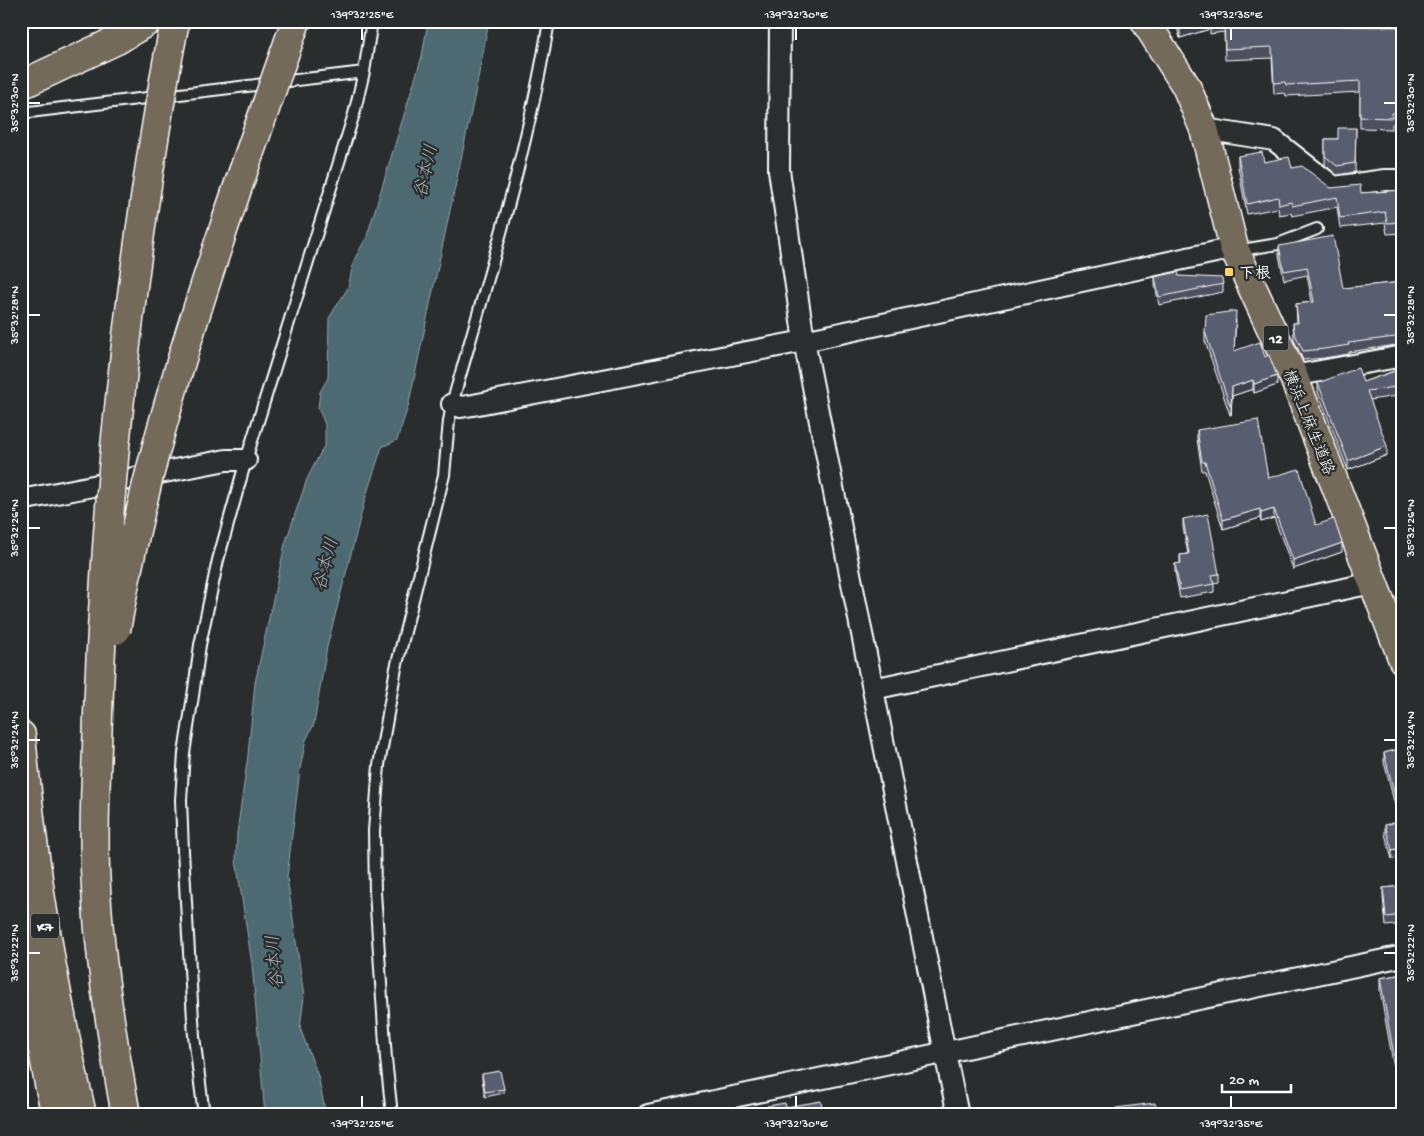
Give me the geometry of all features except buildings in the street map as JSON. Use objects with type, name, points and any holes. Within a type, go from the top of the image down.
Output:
[{"type":"main road","points":[[21,84],[111,21]]},
{"type":"main road","points":[[21,84],[118,40],[148,21]]},
{"type":"main road","points":[[126,1115],[102,962],[95,868],[96,780],[107,530],[124,360],[144,202],[163,81],[175,21]]},
{"type":"main road","points":[[96,780],[113,645],[132,548],[156,450],[185,348],[296,21]]},
{"type":"main road","name":"横浜上麻生道路","points":[[1145,21],[1186,86],[1204,129],[1235,249],[1294,378],[1403,660]]},
{"type":"main road","name":"K7","points":[[21,735],[45,928],[72,1074],[82,1115]]},
{"type":"main road","name":"K7","points":[[21,928],[56,1115]]},
{"type":"street","points":[[780,21],[779,170],[804,341],[958,1115]]},
{"type":"street","points":[[1204,129],[1274,140],[1334,187],[1385,180],[1403,180]]},
{"type":"street","points":[[452,404],[461,407],[473,405],[804,341],[1235,249]]},
{"type":"street","points":[[1294,378],[1304,374],[1403,356]]},
{"type":"street","points":[[21,500],[226,460],[246,460]]},
{"type":"street","points":[[873,689],[1372,583]]},
{"type":"street","points":[[648,1115],[1403,956]]},
{"type":"lane","points":[[204,1115],[194,1036],[182,851],[181,800],[184,753],[200,645],[218,560],[246,460],[354,114],[364,72],[372,21]]},
{"type":"lane","points":[[392,1115],[386,1059],[375,892],[374,831],[378,765],[396,668],[444,475],[448,422],[452,404],[527,132],[542,65],[549,21]]},
{"type":"lane","points":[[21,113],[364,72]]},
{"type":"lane","points":[[1235,249],[1278,244],[1317,229]]},
{"type":"water","name":"谷本川","points":[[428,21],[489,21],[408,407],[397,440],[382,447],[365,499],[327,647],[314,724],[306,740],[300,769],[287,877],[304,997],[300,1028],[318,1076],[326,1115],[265,1115],[252,964],[236,860],[237,833],[248,755],[255,683],[285,544],[307,479],[325,444],[325,424],[318,408],[320,392],[328,378],[329,318],[348,288],[354,260],[367,236],[422,56]]},
{"type":"place","name":"下根","points":[[1229,272]]}]
